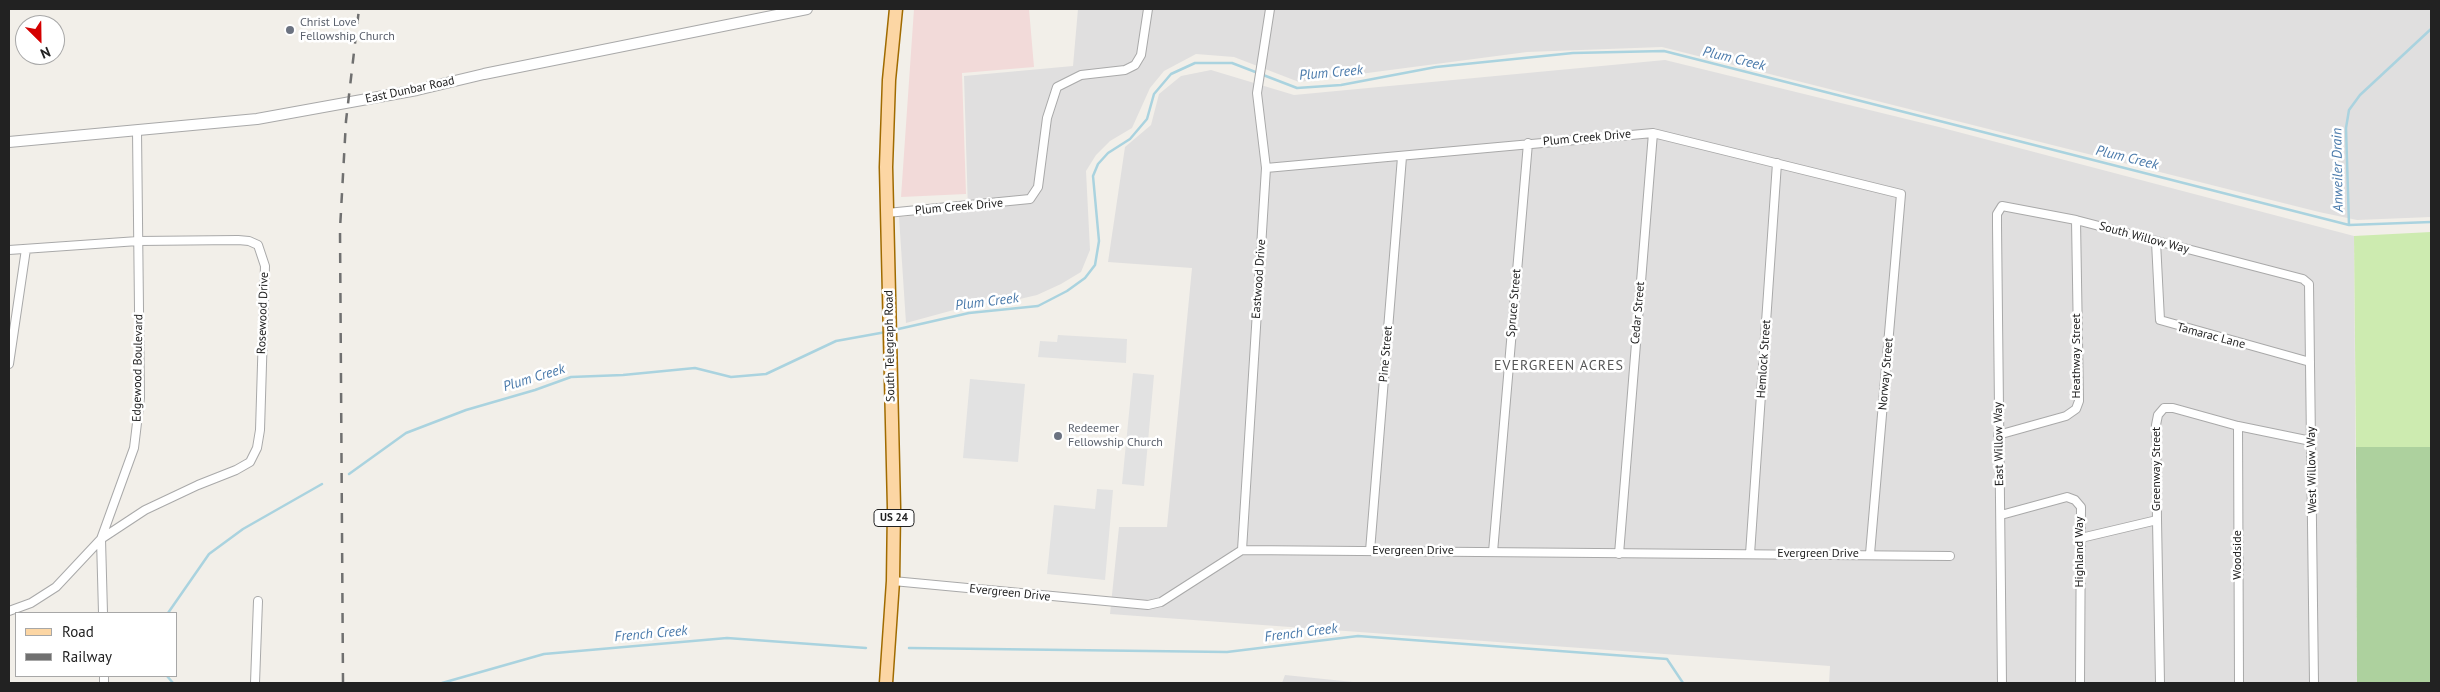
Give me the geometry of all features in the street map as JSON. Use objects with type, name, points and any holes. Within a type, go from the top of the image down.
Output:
[{"type":"main road","name":"South Telegraph Road","points":[[886,683],[893,582],[894,508],[887,213],[887,122],[896,9]]},
{"type":"street","name":"East Dunbar Road","points":[[9,142],[257,118],[348,103],[807,9]]},
{"type":"street","name":"Plum Creek Drive","points":[[887,213],[1030,199],[1038,186],[1048,118],[1057,87],[1081,76],[1125,70],[1134,65],[1141,54],[1148,9]]},
{"type":"street","name":"Eastwood Drive","points":[[1242,550],[1266,168],[1258,102],[1258,81],[1270,9]]},
{"type":"street","name":"Edgewood Boulevard","points":[[9,611],[31,603],[56,587],[101,539],[134,448],[139,418],[137,131]]},
{"type":"street","name":"Plum Creek Drive","points":[[1266,168],[1653,133],[1901,194]]},
{"type":"street","name":"Cedar Street","points":[[1619,554],[1653,133]]},
{"type":"street","name":"Spruce Street","points":[[1492,552],[1528,143]]},
{"type":"street","name":"Pine Street","points":[[1370,551],[1402,157]]},
{"type":"street","name":"Hemlock Street","points":[[1750,554],[1777,163]]},
{"type":"street","name":"Norway Street","points":[[1870,554],[1901,194]]},
{"type":"street","name":"South Willow Way","points":[[2002,206],[2076,220],[2284,274]]},
{"type":"street","name":"East Willow Way","points":[[2002,206],[1998,214],[1997,225],[2002,683]]},
{"type":"street","name":"Heathway Street","points":[[1998,435],[2066,416],[2076,409],[2079,401],[2076,220]]},
{"type":"street","name":"Rosewood Drive","points":[[9,250],[138,240],[238,240],[249,241],[258,245],[264,266],[260,430],[257,448],[250,462],[144,510],[101,539]]},
{"type":"street","name":"Tamarac Lane","points":[[2156,242],[2160,320],[2310,362]]},
{"type":"street","points":[[9,364],[26,249]]},
{"type":"street","name":"West Willow Way","points":[[2284,274],[2303,279],[2309,284],[2314,683]]},
{"type":"street","name":"Greenway Street","points":[[2160,683],[2156,425],[2158,415],[2164,408],[2172,408],[2238,426],[2311,441]]},
{"type":"street","name":"Woodside","points":[[2238,426],[2239,683]]},
{"type":"street","name":"Highland Way","points":[[2001,515],[2067,497],[2075,500],[2080,507],[2080,683]]},
{"type":"street","points":[[2081,538],[2157,520]]},
{"type":"street","points":[[101,539],[103,612]]},
{"type":"street","name":"Evergreen Drive","points":[[893,582],[1148,605],[1161,602],[1242,550],[1950,556]]},
{"type":"street","points":[[255,683],[258,601]]},
{"type":"shaded area","points":[[914,9],[1029,9],[1034,67],[962,73],[966,194],[901,197]]},
{"type":"shaded area","points":[[1078,9],[2431,9],[2431,217],[2357,220],[2319,212],[1662,47],[1527,52],[1299,82],[1234,57],[1196,54],[1164,71],[1150,88],[1132,128],[1110,141],[1096,155],[1086,171],[1090,250],[1081,272],[1037,295],[1011,301],[961,308],[906,323],[899,217],[968,211],[964,76],[1073,66]]},
{"type":"shaded area","points":[[1665,60],[1939,127],[2354,236],[2357,683],[1829,683],[1830,666],[1110,614],[1119,527],[1167,527],[1192,268],[1108,262],[1125,147],[1151,125],[1159,94],[1181,76],[1211,70],[1294,95]]},
{"type":"shaded area","points":[[1058,335],[1127,339],[1126,363],[1038,357],[1040,341],[1057,342]]},
{"type":"shaded area","points":[[1133,373],[1154,375],[1144,486],[1122,484]]},
{"type":"shaded area","points":[[970,379],[1025,384],[1018,462],[963,458]]},
{"type":"shaded area","points":[[1097,489],[1113,490],[1105,580],[1047,574],[1054,505],[1095,509]]},
{"type":"shaded area","points":[[1285,675],[1363,683],[1282,683]]},
{"type":"green space","points":[[2431,232],[2431,447],[2356,447],[2354,236]]},
{"type":"green space","points":[[2356,447],[2431,447],[2431,683],[2357,683]]},
{"type":"waterway","name":"Anweiler Drain","points":[[2349,225],[2346,128],[2349,110],[2360,95],[2431,29]]},
{"type":"waterway","name":"Plum Creek","points":[[894,330],[969,313],[1038,306],[1067,291],[1085,278],[1095,265],[1099,241],[1093,176],[1098,164],[1108,153],[1130,139],[1147,119],[1154,94],[1171,74],[1195,63],[1232,63],[1297,88],[1341,85],[1436,67],[1573,53],[1664,51],[2349,225],[2431,222]]},
{"type":"waterway","name":"Plum Creek","points":[[349,474],[406,433],[466,410],[535,390],[571,377],[623,375],[695,368],[731,377],[766,374],[836,341],[886,332]]},
{"type":"waterway","name":"Plum Creek","points":[[169,612],[209,554],[243,529],[322,484]]},
{"type":"waterway","name":"French Creek","points":[[909,648],[1227,652],[1358,636],[1667,659],[1683,683]]},
{"type":"waterway","name":"French Creek","points":[[442,683],[544,654],[727,638],[866,648]]},
{"type":"waterway","name":"Plum Creek","points":[[168,677],[173,683]]},
{"type":"railway","points":[[343,683],[340,229],[346,121],[359,9]]},
{"type":"place","name":"Christ Love Fellowship Church","points":[[290,30]]},
{"type":"place","name":"Redeemer Fellowship Church","points":[[1058,436]]},
{"type":"district","name":"EVERGREEN ACRES","points":[[1559,366]]}]
